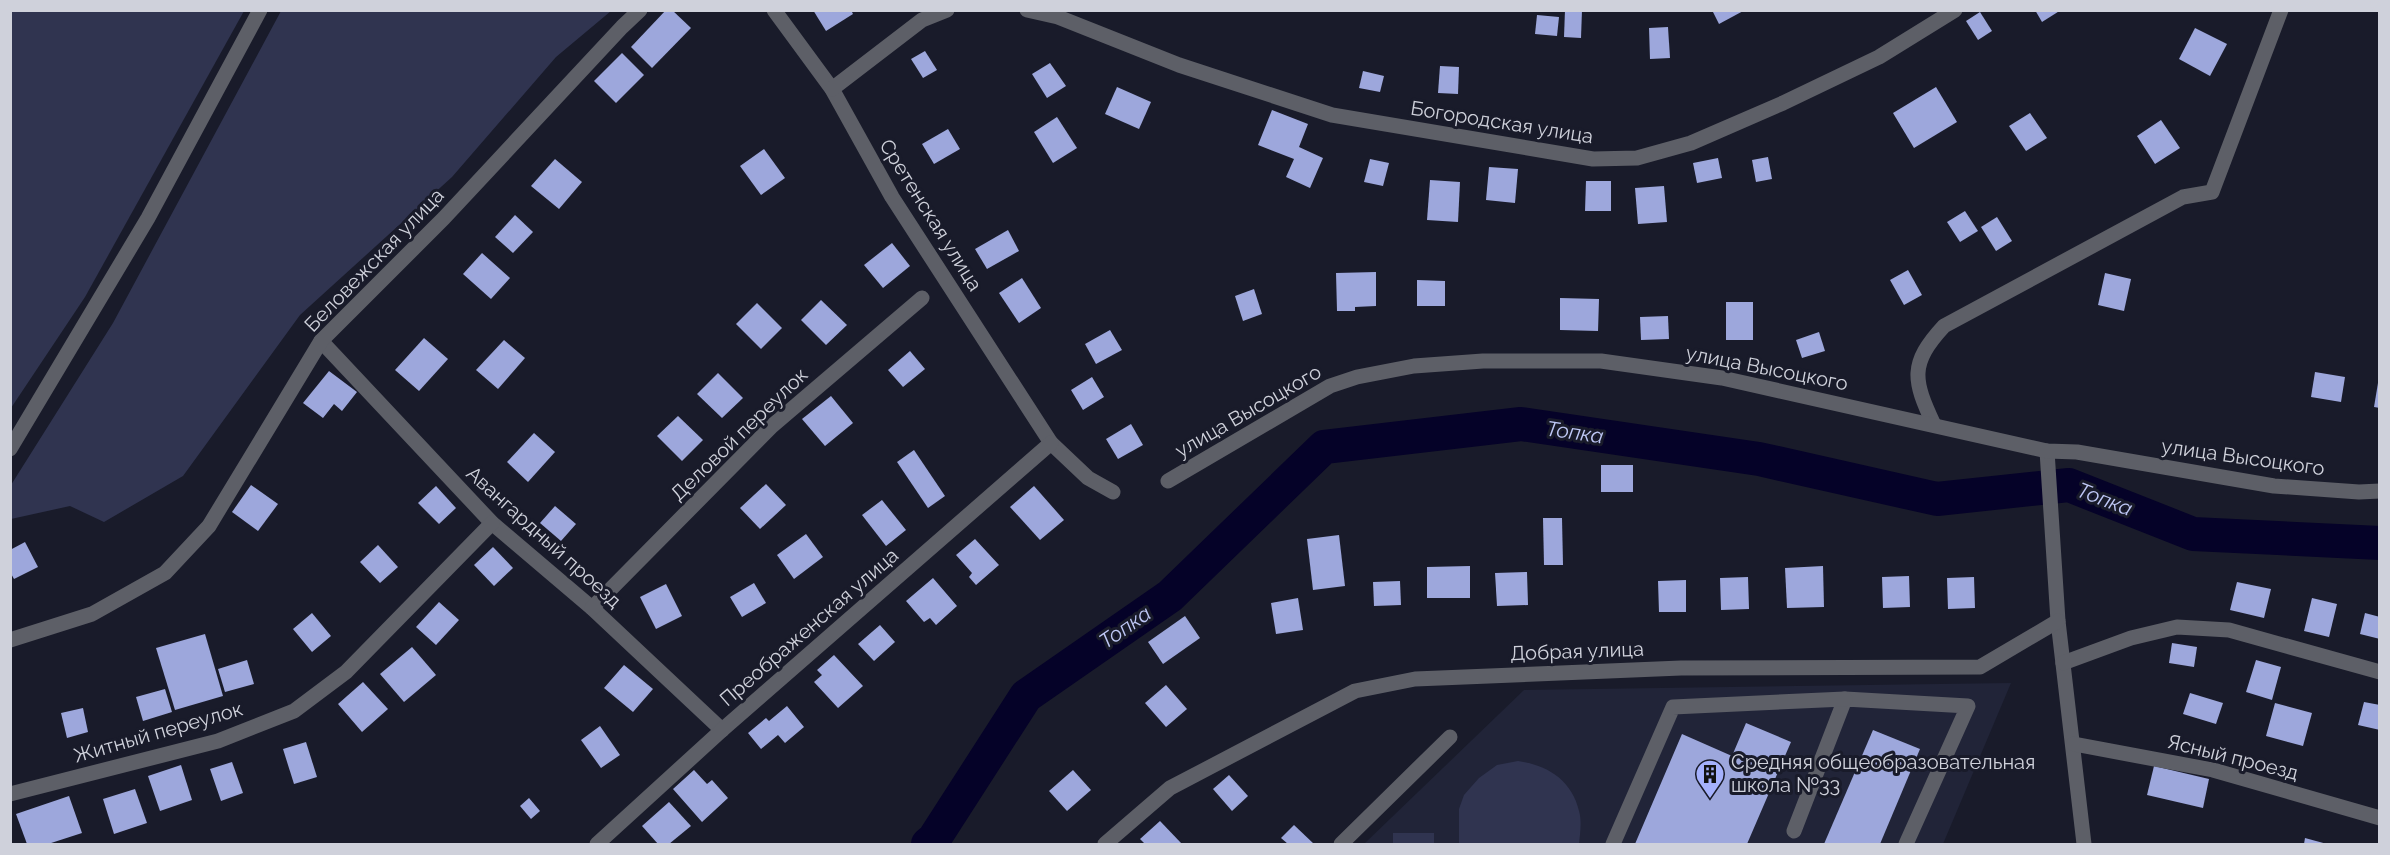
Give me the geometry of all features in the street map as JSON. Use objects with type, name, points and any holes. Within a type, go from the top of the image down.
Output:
[{"type":"street","points":[[10,449],[148,218],[260,10]]},
{"type":"street","name":"Беловежская улица","points":[[10,640],[92,614],[165,573],[209,526],[321,340],[444,218],[640,10]]},
{"type":"street","name":"Сретенская улица","points":[[774,10],[832,89],[892,197],[1051,443],[1088,478],[1113,492]]},
{"type":"street","points":[[832,89],[922,20],[948,10]]},
{"type":"street","name":"Богородская улица","points":[[1027,10],[1058,17],[1179,65],[1332,115],[1593,159],[1637,158],[1691,143],[1783,103],[1879,57],[1955,10]]},
{"type":"street","points":[[1934,425],[1923,402],[1916,374],[1926,345],[1944,326],[2183,197],[2212,192],[2281,10]]},
{"type":"street","name":"Деловой переулок","points":[[592,608],[772,426],[922,297]]},
{"type":"street","name":"Авангардный проезд","points":[[321,340],[492,523],[592,608],[722,730]]},
{"type":"street","name":"улица Высоцкого","points":[[1168,481],[1330,386],[1357,377],[1414,366],[1483,361],[1601,361],[1722,378],[2047,451],[2077,452],[2274,486],[2359,492],[2379,491]]},
{"type":"street","name":"Преображенская улица","points":[[597,844],[722,730],[1051,443]]},
{"type":"street","points":[[2047,451],[2058,621],[2084,844]]},
{"type":"street","name":"Житный переулок","points":[[10,794],[218,741],[294,711],[345,672],[492,523]]},
{"type":"street","name":"Добрая улица","points":[[1105,844],[1170,788],[1355,691],[1415,679],[1681,668],[1980,667],[2058,621]]},
{"type":"street","points":[[2063,663],[2131,638],[2177,627],[2229,630],[2379,672]]},
{"type":"street","points":[[1794,831],[1845,699]]},
{"type":"street","points":[[1613,844],[1673,707],[1845,699],[1968,706],[1906,844]]},
{"type":"street","points":[[1341,844],[1450,737]]},
{"type":"street","name":"Ясный проезд","points":[[2074,744],[2213,770],[2379,818]]},
{"type":"shaded area","points":[[11,10],[244,11],[85,297],[11,408]]},
{"type":"shaded area","points":[[281,11],[611,11],[556,57],[452,177],[300,315],[183,476],[104,522],[70,506],[11,519],[11,485],[113,323]]},
{"type":"shaded area","points":[[2011,683],[1943,844],[1364,844],[1524,690]]},
{"type":"shaded area","points":[[1518,761],[1548,770],[1571,791],[1580,815],[1579,844],[1459,844],[1459,809],[1464,795],[1479,778],[1497,765]]},
{"type":"shaded area","points":[[1393,833],[1434,833],[1434,844],[1393,844]]},
{"type":"building","points":[[666,10],[672,10],[691,28],[652,68],[631,47]]},
{"type":"building","points":[[813,10],[851,10],[853,14],[826,31]]},
{"type":"building","points":[[1565,10],[1582,10],[1581,38],[1564,37]]},
{"type":"building","points":[[1712,10],[1745,10],[1719,24]]},
{"type":"building","points":[[2035,10],[2061,10],[2042,22]]},
{"type":"building","points":[[1980,12],[1992,31],[1978,40],[1966,21]]},
{"type":"building","points":[[1537,15],[1559,17],[1557,36],[1535,34]]},
{"type":"building","points":[[1668,27],[1670,58],[1650,59],[1649,28]]},
{"type":"building","points":[[2195,28],[2227,44],[2210,76],[2179,59]]},
{"type":"building","points":[[925,51],[937,70],[923,78],[911,59]]},
{"type":"building","points":[[622,53],[644,75],[616,103],[594,81]]},
{"type":"building","points":[[1050,63],[1066,86],[1047,98],[1032,74]]},
{"type":"building","points":[[1440,66],[1459,67],[1458,94],[1438,93]]},
{"type":"building","points":[[1363,71],[1384,76],[1380,92],[1359,88]]},
{"type":"building","points":[[1117,87],[1151,102],[1139,129],[1105,114]]},
{"type":"building","points":[[1936,87],[1957,122],[1914,148],[1893,113]]},
{"type":"building","points":[[1272,110],[1308,124],[1299,147],[1323,158],[1310,188],[1286,177],[1294,159],[1258,145]]},
{"type":"building","points":[[2030,113],[2047,138],[2026,151],[2009,126]]},
{"type":"building","points":[[1057,117],[1077,148],[1053,163],[1034,132]]},
{"type":"building","points":[[2161,120],[2180,148],[2155,164],[2137,136]]},
{"type":"building","points":[[948,129],[960,149],[934,164],[922,144]]},
{"type":"building","points":[[764,149],[785,178],[761,195],[740,166]]},
{"type":"building","points":[[1768,157],[1772,179],[1756,182],[1752,160]]},
{"type":"building","points":[[1718,158],[1722,178],[1697,183],[1693,163]]},
{"type":"building","points":[[555,159],[582,182],[559,209],[531,186]]},
{"type":"building","points":[[1370,159],[1389,163],[1383,186],[1364,182]]},
{"type":"building","points":[[1489,167],[1518,169],[1515,203],[1486,200]]},
{"type":"building","points":[[1430,180],[1460,182],[1458,222],[1427,220]]},
{"type":"building","points":[[1586,181],[1611,181],[1611,211],[1585,211]]},
{"type":"building","points":[[1664,186],[1667,222],[1638,224],[1635,188]]},
{"type":"building","points":[[1965,211],[1978,231],[1960,242],[1947,222]]},
{"type":"building","points":[[515,215],[533,232],[513,253],[495,237]]},
{"type":"building","points":[[1997,217],[2012,241],[1996,251],[1981,227]]},
{"type":"building","points":[[1008,230],[1019,251],[987,269],[975,249]]},
{"type":"building","points":[[892,243],[910,266],[883,288],[864,265]]},
{"type":"building","points":[[482,253],[510,278],[491,299],[463,274]]},
{"type":"building","points":[[1908,270],[1922,295],[1904,305],[1890,280]]},
{"type":"building","points":[[1376,272],[1376,306],[1355,307],[1355,311],[1337,311],[1336,273]]},
{"type":"building","points":[[2105,273],[2131,279],[2124,311],[2098,305]]},
{"type":"building","points":[[1022,278],[1041,308],[1019,323],[999,293]]},
{"type":"building","points":[[1417,280],[1445,281],[1445,306],[1417,306]]},
{"type":"building","points":[[1254,289],[1262,314],[1243,321],[1235,296]]},
{"type":"building","points":[[1560,298],[1599,299],[1598,331],[1560,330]]},
{"type":"building","points":[[821,300],[847,325],[826,345],[801,320]]},
{"type":"building","points":[[1726,302],[1753,302],[1753,340],[1726,340]]},
{"type":"building","points":[[757,303],[782,328],[761,349],[736,324]]},
{"type":"building","points":[[1668,316],[1669,339],[1641,340],[1640,317]]},
{"type":"building","points":[[1110,330],[1122,350],[1096,364],[1085,344]]},
{"type":"building","points":[[1819,332],[1825,351],[1802,358],[1796,340]]},
{"type":"building","points":[[424,338],[448,359],[419,391],[395,370]]},
{"type":"building","points":[[504,340],[525,358],[498,389],[476,370]]},
{"type":"building","points":[[910,351],[925,369],[903,387],[888,370]]},
{"type":"building","points":[[329,371],[357,392],[342,411],[334,404],[323,418],[303,403]]},
{"type":"building","points":[[2315,372],[2345,377],[2341,402],[2311,397]]},
{"type":"building","points":[[718,373],[743,398],[722,418],[697,394]]},
{"type":"building","points":[[1092,377],[1104,397],[1083,410],[1071,390]]},
{"type":"building","points":[[2378,383],[2380,383],[2380,408],[2374,407]]},
{"type":"building","points":[[831,396],[853,423],[825,446],[802,419]]},
{"type":"building","points":[[678,416],[703,440],[682,461],[657,436]]},
{"type":"building","points":[[1131,424],[1143,445],[1118,459],[1106,439]]},
{"type":"building","points":[[534,433],[555,452],[528,482],[507,462]]},
{"type":"building","points":[[914,450],[945,496],[928,508],[897,462]]},
{"type":"building","points":[[1601,465],[1633,465],[1633,492],[1601,492]]},
{"type":"building","points":[[766,484],[786,505],[760,529],[740,508]]},
{"type":"building","points":[[251,485],[278,504],[258,531],[232,512]]},
{"type":"building","points":[[436,486],[456,508],[439,524],[418,503]]},
{"type":"building","points":[[1034,486],[1064,520],[1040,540],[1010,507]]},
{"type":"building","points":[[882,500],[906,530],[886,546],[862,515]]},
{"type":"building","points":[[555,506],[576,524],[561,541],[540,523]]},
{"type":"building","points":[[1543,518],[1562,518],[1563,565],[1544,565]]},
{"type":"building","points":[[806,534],[823,557],[794,579],[777,555]]},
{"type":"building","points":[[1339,535],[1345,586],[1313,590],[1307,539]]},
{"type":"building","points":[[975,539],[999,565],[976,585],[969,577],[972,573],[956,555]]},
{"type":"building","points":[[25,542],[38,567],[14,579],[10,572],[10,550]]},
{"type":"building","points":[[378,545],[398,567],[380,583],[360,562]]},
{"type":"building","points":[[493,547],[513,568],[494,586],[474,565]]},
{"type":"building","points":[[1470,566],[1470,598],[1427,598],[1427,567]]},
{"type":"building","points":[[1823,566],[1824,607],[1787,608],[1785,568]]},
{"type":"building","points":[[1527,572],[1528,605],[1497,606],[1495,573]]},
{"type":"building","points":[[1909,576],[1910,607],[1883,608],[1882,577]]},
{"type":"building","points":[[1748,577],[1749,609],[1721,610],[1720,578]]},
{"type":"building","points":[[1974,577],[1975,608],[1948,609],[1947,578]]},
{"type":"building","points":[[933,578],[957,606],[936,625],[930,618],[924,622],[906,601]]},
{"type":"building","points":[[1686,580],[1686,612],[1659,612],[1658,581]]},
{"type":"building","points":[[1400,581],[1401,605],[1374,606],[1373,582]]},
{"type":"building","points":[[2237,582],[2271,589],[2264,618],[2230,610]]},
{"type":"building","points":[[754,583],[766,603],[742,617],[730,597]]},
{"type":"building","points":[[666,584],[682,616],[656,629],[640,597]]},
{"type":"building","points":[[1298,598],[1303,630],[1276,634],[1271,603]]},
{"type":"building","points":[[2312,598],[2337,604],[2329,637],[2304,631]]},
{"type":"building","points":[[439,602],[459,620],[436,645],[416,627]]},
{"type":"building","points":[[312,613],[331,636],[312,652],[293,629]]},
{"type":"building","points":[[2365,613],[2380,617],[2380,639],[2360,634]]},
{"type":"building","points":[[1185,616],[1200,638],[1163,664],[1148,642]]},
{"type":"building","points":[[880,625],[895,642],[874,661],[858,644]]},
{"type":"building","points":[[205,634],[223,696],[175,710],[156,648]]},
{"type":"building","points":[[2172,643],[2197,647],[2194,667],[2169,663]]},
{"type":"building","points":[[412,647],[436,675],[404,702],[380,674]]},
{"type":"building","points":[[834,655],[863,686],[838,708],[814,682],[822,675],[817,670]]},
{"type":"building","points":[[247,660],[254,684],[225,692],[218,669]]},
{"type":"building","points":[[2256,660],[2281,667],[2272,700],[2246,692]]},
{"type":"building","points":[[624,665],[653,689],[633,712],[604,688]]},
{"type":"building","points":[[363,682],[388,709],[362,732],[338,704]]},
{"type":"building","points":[[1166,685],[1187,709],[1166,727],[1145,703]]},
{"type":"building","points":[[165,689],[172,712],[143,721],[136,697]]},
{"type":"building","points":[[2190,693],[2223,703],[2216,724],[2183,714]]},
{"type":"building","points":[[2364,702],[2380,705],[2380,730],[2358,725]]},
{"type":"building","points":[[2275,703],[2312,713],[2303,746],[2266,736]]},
{"type":"building","points":[[787,706],[804,727],[785,743],[778,735],[761,749],[748,733],[766,718],[769,721]]},
{"type":"building","points":[[83,708],[88,732],[67,738],[61,713]]},
{"type":"building","name":"Средняя общеобразовательная школа №33","points":[[1746,723],[1791,742],[1747,844],[1635,844],[1682,734],[1732,756]]},
{"type":"building","points":[[600,726],[620,755],[601,768],[581,740]]},
{"type":"building","name":"Средняя общеобразовательная школа №33","points":[[1873,730],[1920,749],[1880,844],[1824,844]]},
{"type":"building","points":[[306,742],[317,777],[294,784],[283,749]]},
{"type":"building","points":[[232,762],[243,793],[221,801],[210,769]]},
{"type":"building","points":[[181,765],[192,800],[160,811],[148,776]]},
{"type":"building","points":[[2154,766],[2209,779],[2203,808],[2147,795]]},
{"type":"building","points":[[694,770],[707,784],[712,780],[728,798],[702,822],[673,789]]},
{"type":"building","points":[[1073,770],[1091,790],[1067,811],[1049,791]]},
{"type":"building","points":[[1229,775],[1248,796],[1232,811],[1213,789]]},
{"type":"building","points":[[135,789],[147,823],[114,834],[103,799]]},
{"type":"building","points":[[69,796],[82,833],[48,844],[27,844],[16,814]]},
{"type":"building","points":[[529,798],[540,811],[531,819],[520,806]]},
{"type":"building","points":[[669,802],[691,826],[669,844],[658,844],[642,826]]},
{"type":"building","points":[[1160,821],[1182,844],[1145,844],[1140,839]]},
{"type":"building","points":[[1294,825],[1314,844],[1288,844],[1281,838]]},
{"type":"building","points":[[2305,838],[2327,844],[2304,844]]},
{"type":"waterway","name":"Топка","points":[[928,844],[934,839],[1026,696],[1170,596],[1324,447],[1521,424],[1759,459],[1937,499],[2069,485],[2193,534],[2380,543]]},
{"type":"place","name":"Средняя общеобразовательная школа №33","points":[[1710,800]]}]
